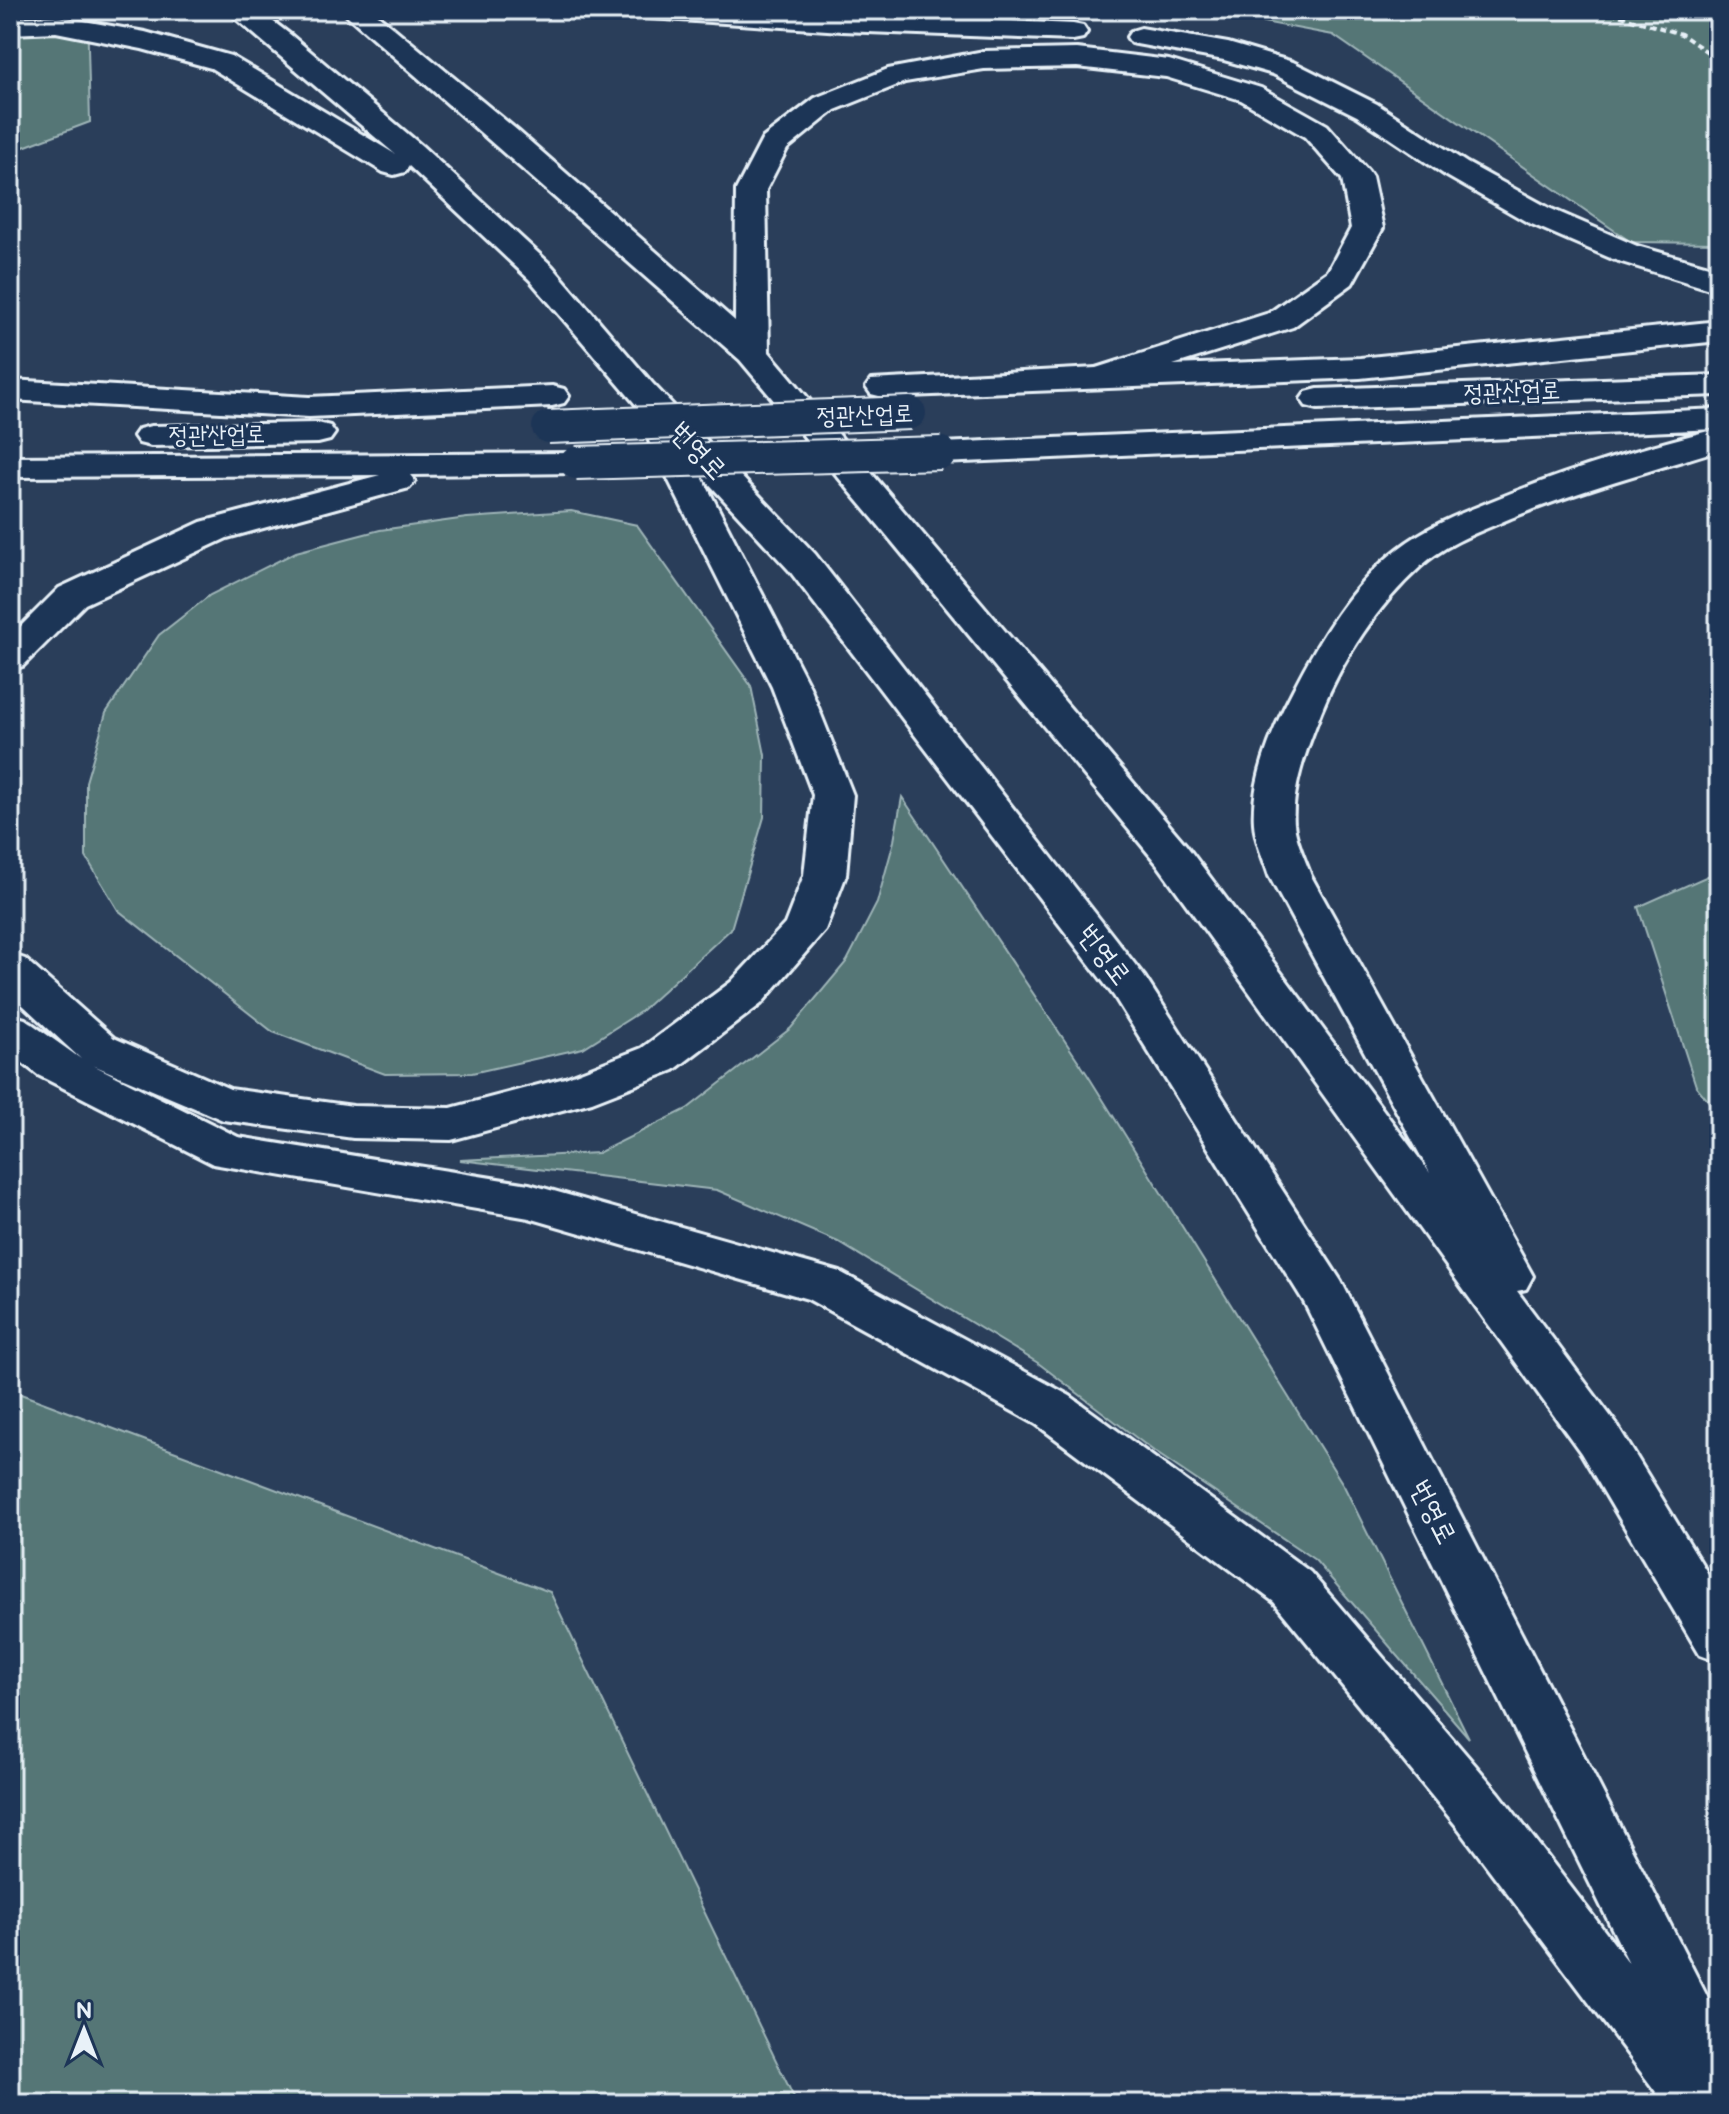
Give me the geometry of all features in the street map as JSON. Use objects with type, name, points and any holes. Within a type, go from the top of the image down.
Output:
[{"type":"highway","name":"번영로","points":[[240,10],[294,52],[541,273],[640,390],[802,562],[1129,986],[1324,1294],[1719,2082]]},
{"type":"highway","points":[[355,10],[507,137],[752,353],[1172,855],[1599,1439]]},
{"type":"highway","points":[[650,10],[842,23],[1108,34],[1228,52],[1283,68],[1367,110],[1456,169],[1538,215],[1626,253],[1712,277],[1719,282]]},
{"type":"highway","points":[[10,26],[56,24],[145,41],[221,62],[481,217]]},
{"type":"highway","points":[[752,353],[751,190],[774,144],[825,104],[898,75],[984,60],[1062,58],[1169,69],[1251,94],[1316,131],[1357,177],[1367,228],[1341,277],[1281,320],[1100,378]]},
{"type":"highway","points":[[10,413],[309,407],[550,411],[883,387],[1360,368],[1719,331]]},
{"type":"highway","name":"정관산업로","points":[[10,437],[252,435],[550,411],[910,413],[1719,385]]},
{"type":"highway","points":[[10,390],[309,407]]},
{"type":"highway","points":[[10,969],[98,1049],[223,1104],[353,1122],[451,1124],[576,1091],[658,1059],[746,993],[804,930],[825,875],[833,795],[791,687],[640,390]]},
{"type":"highway","name":"정관산업로","points":[[10,467],[576,463],[941,453],[1719,419]]},
{"type":"highway","points":[[1719,439],[1585,479],[1512,505],[1436,538],[1387,578],[1347,629],[1313,685],[1287,749],[1274,820],[1290,876],[1599,1439],[1719,1639]]},
{"type":"highway","points":[[10,658],[72,596],[214,530],[467,463]]},
{"type":"highway","points":[[10,1030],[54,1064],[229,1152],[529,1201],[823,1285],[1053,1410],[1292,1587],[1479,1811],[1701,2104]]},
{"type":"path","points":[[1601,10],[1681,34],[1719,60]]},
{"type":"green space","points":[[10,10],[87,10],[90,122],[10,152]]},
{"type":"green space","points":[[1200,10],[1719,10],[1719,243],[1631,242],[1333,35]]},
{"type":"green space","points":[[571,511],[637,525],[751,686],[765,755],[764,817],[731,929],[640,1012],[583,1048],[472,1073],[385,1074],[273,1032],[118,910],[86,857],[86,782],[106,713],[159,635],[210,595],[296,552],[380,530],[467,518]]},
{"type":"green space","points":[[902,797],[1087,1074],[1344,1486],[1469,1738],[1315,1560],[1155,1452],[1038,1363],[838,1242],[717,1190],[460,1160],[598,1153],[687,1109],[791,1028],[847,961],[877,903]]},
{"type":"green space","points":[[1719,871],[1719,1114],[1696,1086],[1638,907]]},
{"type":"green space","points":[[10,1390],[550,1592],[797,2104],[10,2104]]}]
